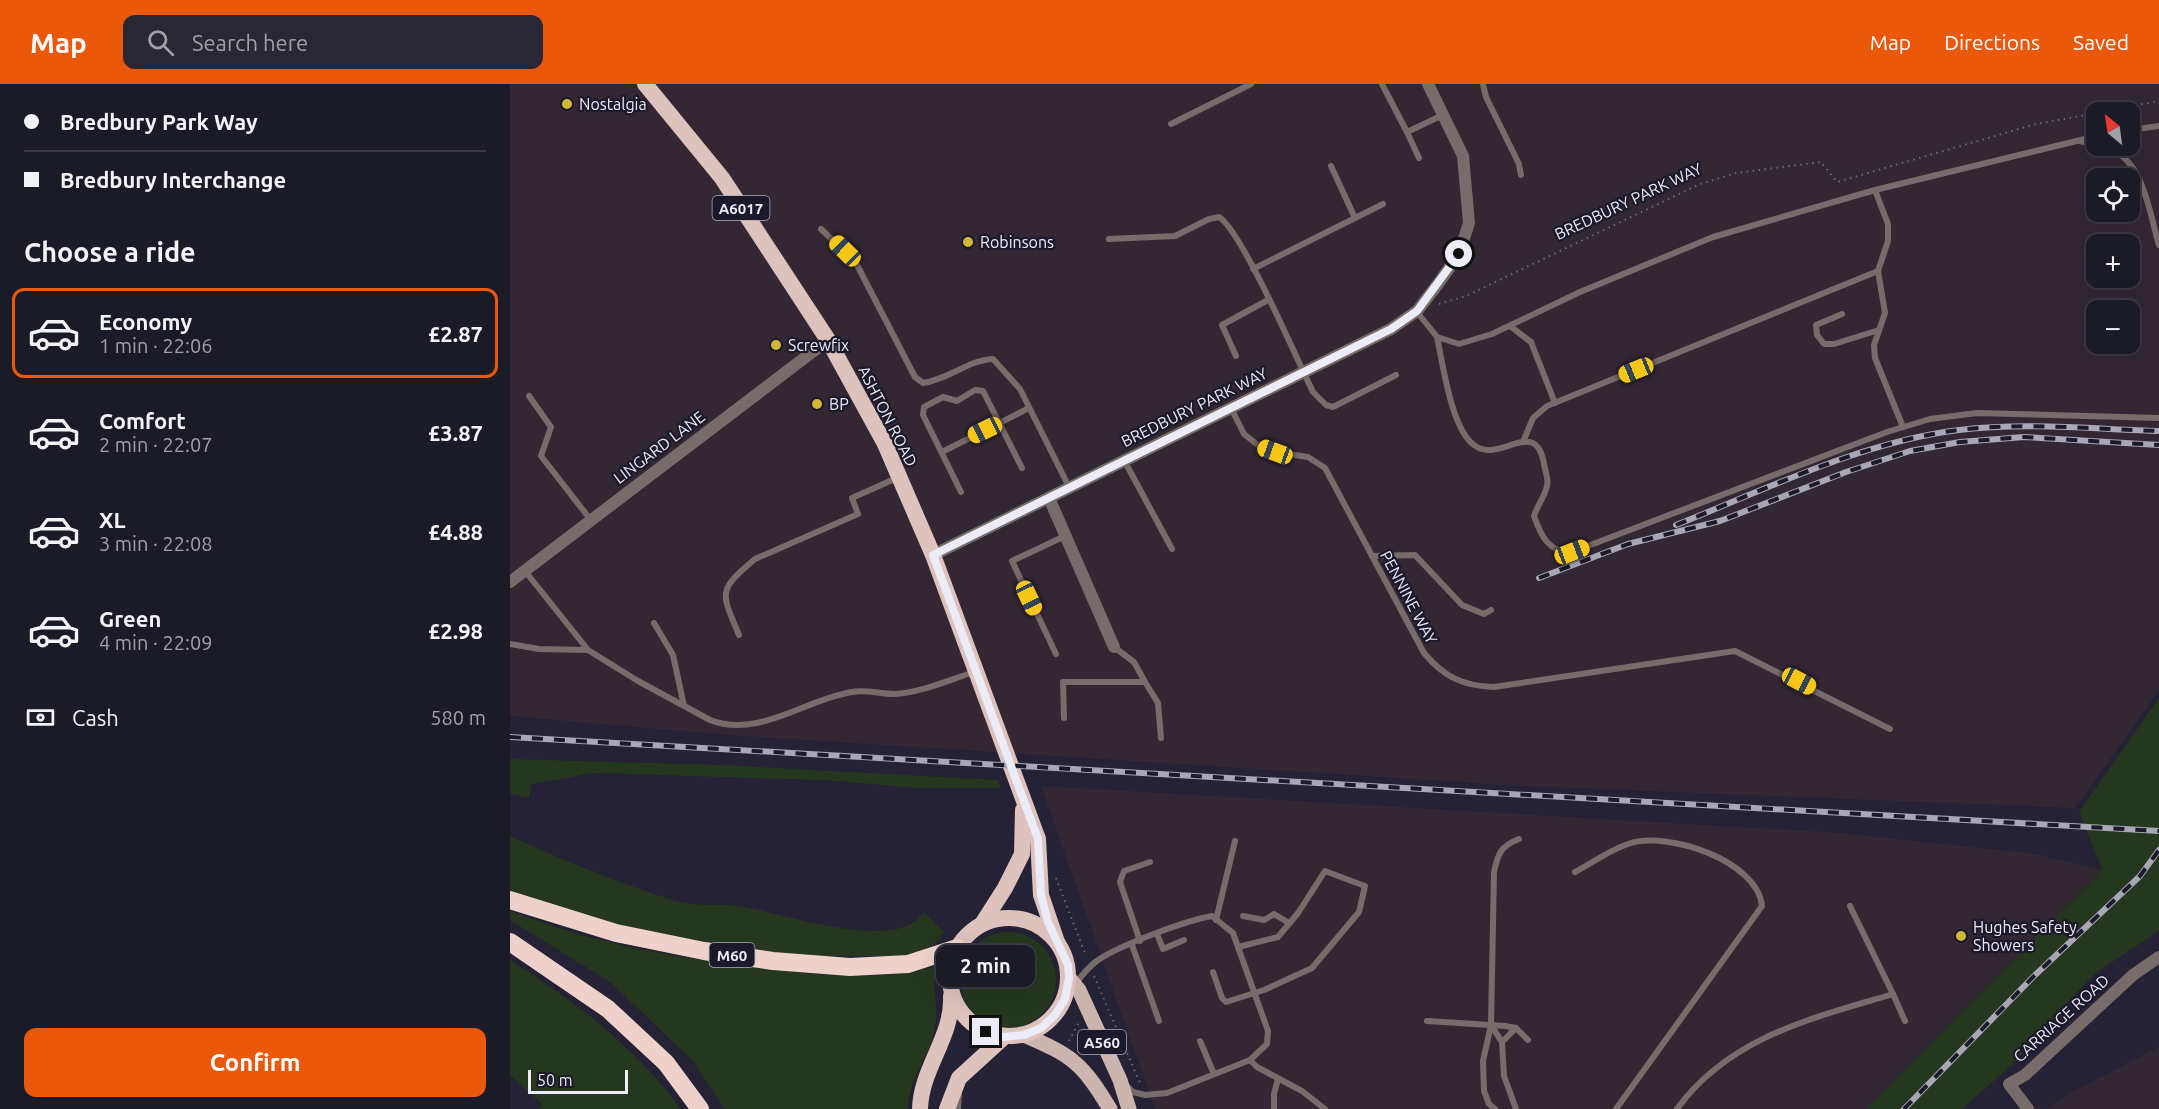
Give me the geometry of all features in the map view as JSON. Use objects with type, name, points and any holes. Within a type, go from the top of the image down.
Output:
[{"type":"highway","name":"ASHTON ROAD","points":[[645,84],[722,178],[828,340],[885,444],[933,555],[1038,839],[1041,895],[1057,942]]},
{"type":"highway","name":"ASHTON ROAD","points":[[982,924],[1005,888],[1022,854],[1024,806]]},
{"type":"highway","name":"M60","points":[[510,900],[616,933],[773,962],[850,967],[908,964],[957,948]]},
{"type":"highway","points":[[920,1109],[926,1079],[952,1013],[951,969],[957,948],[968,934],[982,924],[998,919],[1015,918],[1031,922],[1045,930],[1057,942]]},
{"type":"highway","points":[[510,942],[608,1009],[666,1063],[700,1109]]},
{"type":"highway","name":"A560","points":[[951,991],[958,1008],[970,1022],[986,1032],[1004,1037],[1024,1035],[1041,1028],[1055,1015],[1072,981],[1064,953],[1057,942]]},
{"type":"highway","points":[[947,1109],[959,1078],[1004,1037]]},
{"type":"main road","name":"A560","points":[[1072,981],[1120,1080],[1129,1109]]},
{"type":"main road","name":"A560","points":[[1024,1035],[1063,1052],[1077,1062],[1089,1074],[1110,1109]]},
{"type":"street","name":"BREDBURY PARK WAY","points":[[933,555],[1391,329],[1417,311],[1459,254],[1469,223],[1463,156],[1428,84]]},
{"type":"street","name":"LINGARD LANE","points":[[510,582],[828,340]]},
{"type":"street","points":[[1048,498],[1114,647]]},
{"type":"street","name":"CARRIAGE ROAD","points":[[2028,1109],[2009,1084],[2025,1074],[2133,975],[2159,957]]},
{"type":"lane","points":[[1172,124],[1251,84]]},
{"type":"lane","points":[[1382,84],[1419,158]]},
{"type":"lane","points":[[1483,84],[1485,97],[1519,164],[1521,175]]},
{"type":"lane","points":[[1407,132],[1443,115]]},
{"type":"lane","points":[[2140,129],[2159,126]]},
{"type":"lane","points":[[1437,337],[1459,344],[1492,334],[1580,292],[1691,245],[1794,212],[2086,138]]},
{"type":"lane","points":[[2077,140],[2086,142]]},
{"type":"lane","points":[[2124,156],[2137,173],[2159,245]]},
{"type":"lane","points":[[1331,166],[1355,218]]},
{"type":"lane","points":[[1875,190],[1888,224],[1888,241],[1878,271],[1885,313],[1874,345],[1875,358],[1903,427]]},
{"type":"lane","points":[[1253,269],[1383,204]]},
{"type":"lane","points":[[1109,239],[1174,236],[1209,219],[1219,217],[1226,222],[1253,269],[1318,398],[1326,405],[1333,407],[1396,375]]},
{"type":"lane","points":[[821,228],[856,263],[915,377],[923,383],[933,382],[981,360],[993,359],[1020,389],[1069,487]]},
{"type":"lane","points":[[1523,442],[1533,418],[1542,409],[1878,271]]},
{"type":"lane","points":[[1236,356],[1222,325],[1269,300]]},
{"type":"lane","points":[[1417,311],[1437,337],[1448,395],[1472,444],[1482,450],[1494,451],[1523,442],[1536,443],[1542,451],[1548,486],[1534,516],[1550,548],[1560,553],[1572,552],[1903,427],[1930,419],[1977,413],[2159,418]]},
{"type":"lane","points":[[1842,314],[1816,325],[1817,335],[1824,344],[1834,344],[1879,330]]},
{"type":"lane","points":[[1509,326],[1531,342],[1555,403]]},
{"type":"lane","points":[[962,492],[922,410],[943,397],[957,400],[979,389],[1000,423],[1022,468]]},
{"type":"lane","points":[[529,396],[551,427],[541,456],[590,519]]},
{"type":"lane","name":"PENNINE WAY","points":[[1230,407],[1244,434],[1259,447],[1308,457],[1325,468],[1424,653],[1437,669],[1455,681],[1494,687],[1735,651],[1890,729]]},
{"type":"lane","points":[[942,452],[1029,408]]},
{"type":"lane","points":[[1124,460],[1172,549]]},
{"type":"lane","points":[[739,634],[724,599],[726,591],[741,571],[755,559],[858,514],[852,498],[899,477]]},
{"type":"lane","points":[[1056,654],[1012,561],[1065,536]]},
{"type":"lane","points":[[1372,556],[1414,555],[1462,605],[1484,614],[1491,610]]},
{"type":"lane","points":[[524,571],[588,650],[684,706],[721,724],[754,724],[852,692],[894,694],[977,671]]},
{"type":"lane","points":[[654,623],[672,655],[684,706]]},
{"type":"lane","points":[[510,644],[562,651],[588,650]]},
{"type":"lane","points":[[1114,647],[1134,662],[1158,703],[1161,738]]},
{"type":"lane","points":[[1064,718],[1064,682],[1145,682]]},
{"type":"lane","points":[[1495,1109],[1489,1104],[1484,1091],[1483,1061],[1491,1024],[1494,872],[1498,852],[1506,844],[1520,839]]},
{"type":"lane","points":[[1216,920],[1235,841]]},
{"type":"lane","points":[[1575,872],[1629,843],[1670,841],[1706,850],[1751,880],[1761,893],[1762,906],[1616,1109]]},
{"type":"lane","points":[[1140,942],[1120,882],[1124,871],[1150,862]]},
{"type":"lane","points":[[1214,972],[1222,998],[1226,1002],[1255,993],[1312,968],[1359,912],[1365,886],[1325,871],[1278,937],[1238,947]]},
{"type":"lane","points":[[1850,906],[1905,1021]]},
{"type":"lane","points":[[1242,916],[1264,920],[1275,914],[1289,923]]},
{"type":"lane","points":[[1072,981],[1099,959],[1192,920],[1212,916],[1233,933],[1268,1031],[1267,1044],[1250,1060],[1167,1093],[1145,1095],[1133,1092],[1120,1080]]},
{"type":"lane","points":[[1157,934],[1163,949],[1184,940]]},
{"type":"lane","points":[[1132,945],[1159,1021]]},
{"type":"lane","points":[[1677,1109],[1707,1077],[1742,1049],[1789,1025],[1893,994]]},
{"type":"lane","points":[[1427,1021],[1491,1024],[1516,1028],[1528,1040]]},
{"type":"lane","points":[[1491,1024],[1502,1042],[1504,1076],[1516,1109]]},
{"type":"lane","points":[[1502,1042],[1516,1028]]},
{"type":"lane","points":[[1200,1041],[1214,1074]]},
{"type":"lane","points":[[1250,1060],[1278,1079],[1302,1091],[1325,1109]]},
{"type":"lane","points":[[958,1109],[959,1078]]},
{"type":"lane","points":[[1274,1109],[1274,1094],[1278,1079]]},
{"type":"path","name":"BREDBURY PARK WAY","points":[[2140,105],[2159,102]]},
{"type":"path","name":"BREDBURY PARK WAY","points":[[1417,311],[1466,296],[1700,184],[1736,173],[1821,162],[1837,182],[2036,124],[2086,115]]},
{"type":"shaded area","points":[[510,84],[2159,84],[2159,691],[2075,808],[1521,786],[729,735],[510,716]]},
{"type":"shaded area","points":[[1041,786],[1841,833],[2036,854],[2102,870],[1866,1109],[1155,1109]]},
{"type":"shaded area","points":[[2159,1047],[2159,1109],[2047,1109],[2072,1092]]},
{"type":"green space","points":[[2159,698],[2159,931],[2094,974],[2013,1064],[1962,1109],[1866,1109],[2102,870],[2079,812]]},
{"type":"green space","points":[[510,759],[722,765],[998,780],[1000,788],[920,788],[823,780],[593,773],[532,784],[529,798],[510,794]]},
{"type":"green space","points":[[510,836],[571,863],[684,903],[737,906],[812,923],[867,931],[891,930],[911,924],[923,912],[944,932],[939,940],[924,951],[904,956],[818,956],[734,948],[643,932],[510,892]]},
{"type":"green space","points":[[510,911],[578,934],[682,957],[806,973],[849,976],[892,974],[935,967],[935,1028],[929,1048],[915,1078],[908,1109],[725,1109],[693,1061],[610,982],[510,920]]},
{"type":"green space","points":[[1008,932],[1027,935],[1042,946],[1053,961],[1056,980],[1053,999],[1042,1014],[1027,1025],[1008,1028],[989,1025],[974,1014],[963,999],[960,980],[963,961],[974,946],[989,935]]},
{"type":"green space","points":[[510,960],[581,1009],[624,1045],[663,1086],[681,1109],[538,1109],[542,1104],[510,1075]]},
{"type":"railway","points":[[1676,525],[1815,468],[1922,436],[2009,426],[2159,431]]},
{"type":"railway","points":[[1539,578],[1628,544],[1720,521],[1846,472],[1910,451],[1960,442],[2024,437],[2159,445]]},
{"type":"railway","points":[[510,737],[2159,831]]},
{"type":"railway","points":[[1904,1109],[2034,976],[2140,876],[2159,850]]},
{"type":"place","name":"Nostalgia","points":[[567,104]]},
{"type":"place","name":"Robinsons","points":[[968,242]]},
{"type":"place","name":"Screwfix","points":[[776,345]]},
{"type":"place","name":"BP","points":[[817,404]]},
{"type":"place","name":"Hughes Safety Showers","points":[[1961,936]]},
{"type":"route","points":[[986,1032],[1004,1037],[1024,1035],[1041,1028],[1055,1015],[1065,999],[1069,978],[1068,965],[1048,922],[1041,895],[1038,839],[933,555],[1391,329],[1417,311],[1459,254]]}]
